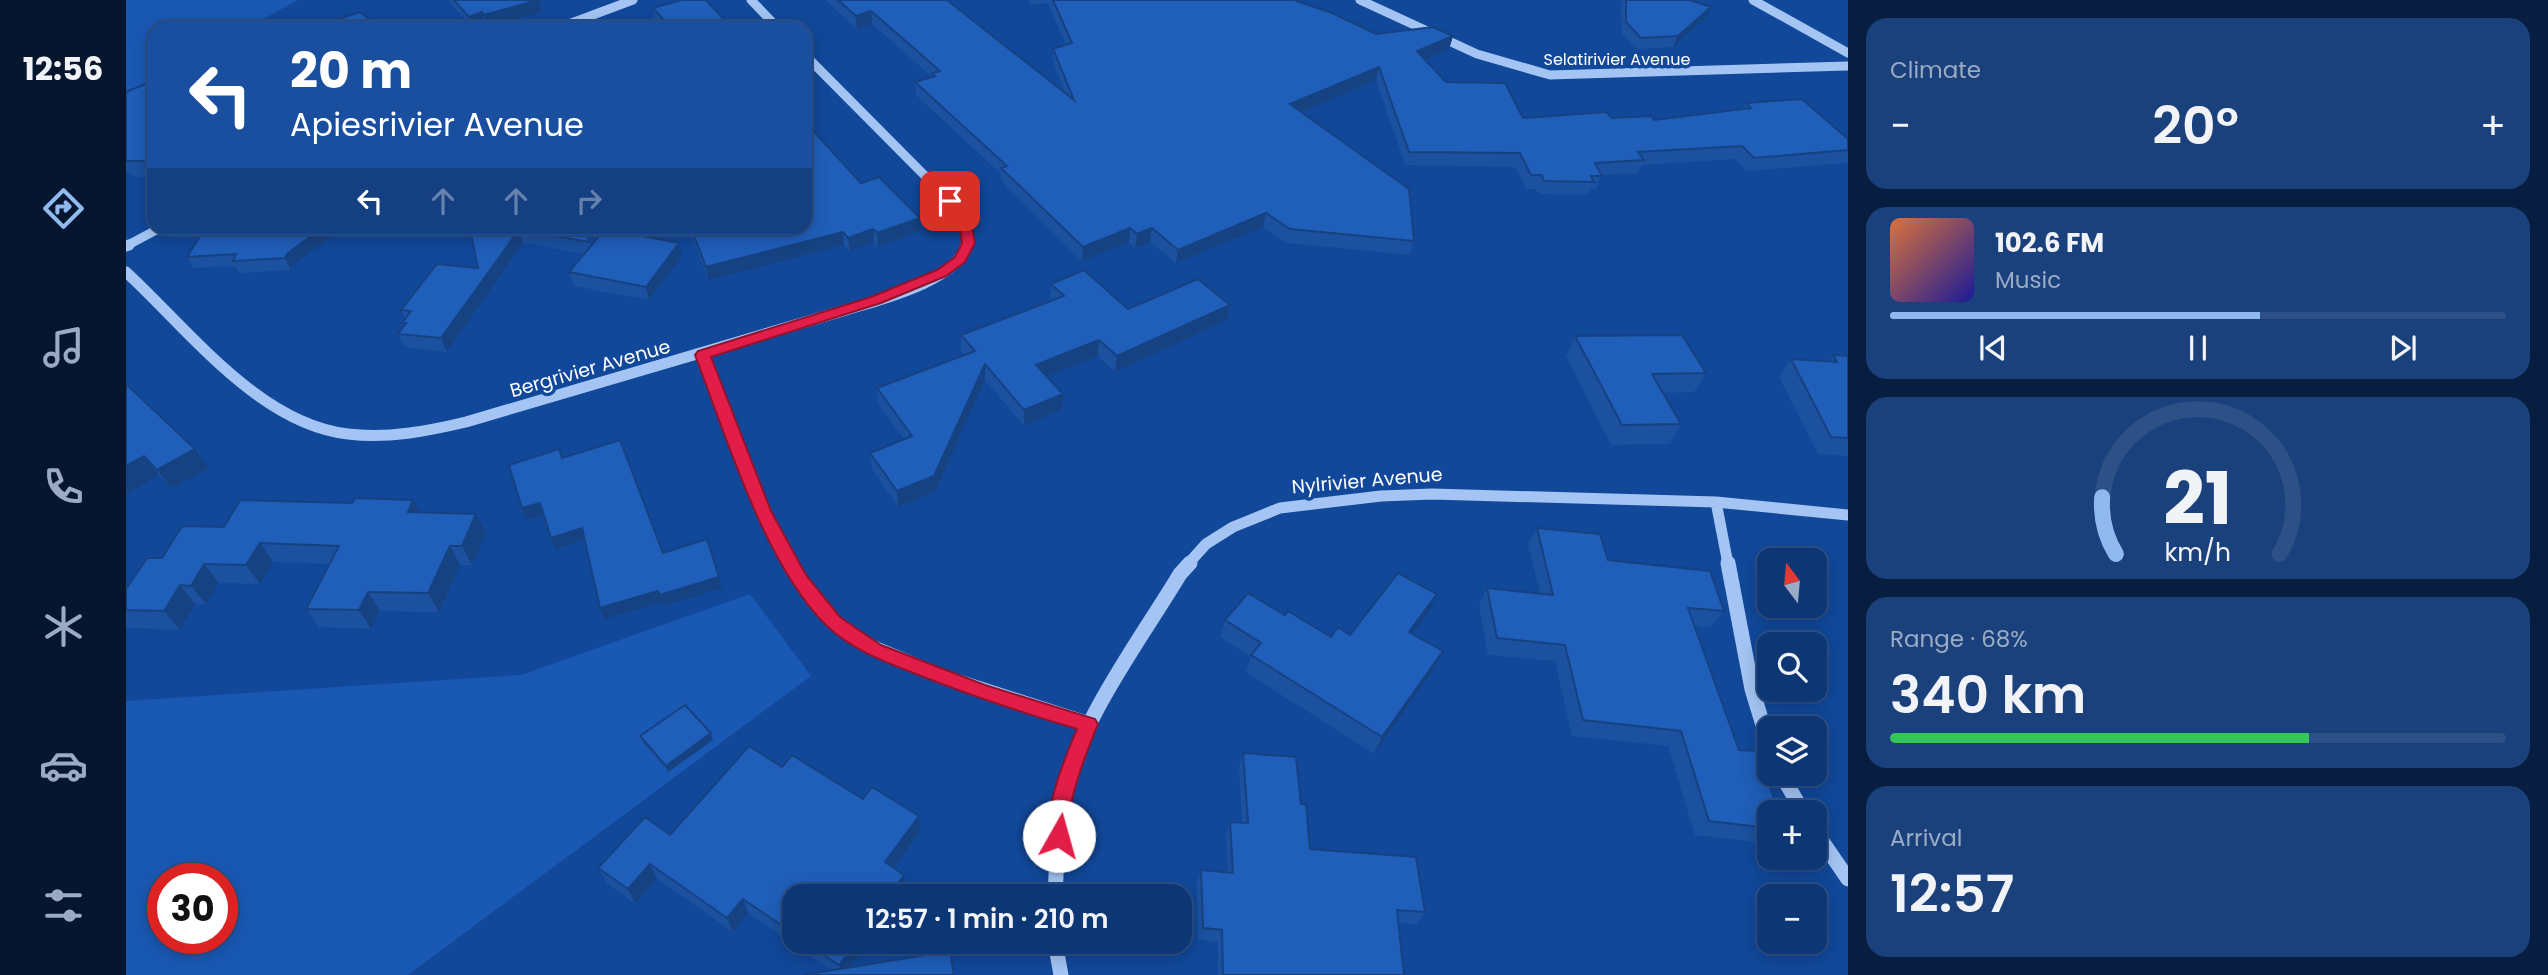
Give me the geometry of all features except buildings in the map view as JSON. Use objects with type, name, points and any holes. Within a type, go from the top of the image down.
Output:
[{"type":"street","points":[[577,21],[633,0]]},
{"type":"street","points":[[751,0],[771,21]]},
{"type":"street","name":"Selatirivier Avenue","points":[[1360,0],[1525,72],[1549,75],[1848,66]]},
{"type":"street","points":[[1753,0],[1848,53]]},
{"type":"street","name":"Bergrivier Avenue","points":[[126,272],[219,364],[279,407],[313,425],[334,432],[383,435],[452,425],[703,355],[915,285],[941,273],[961,259],[968,243],[966,228],[950,201],[812,62]]},
{"type":"street","points":[[126,246],[147,235]]},
{"type":"street","points":[[703,355],[763,511],[800,580],[834,622],[875,650],[982,692],[1089,724]]},
{"type":"street","name":"Nylrivier Avenue","points":[[1056,884],[1060,810],[1089,724],[1180,574],[1206,544],[1233,527],[1280,508],[1381,496],[1432,494],[1716,502],[1848,515]]},
{"type":"street","points":[[1716,502],[1752,689],[1760,716]]},
{"type":"street","points":[[1827,848],[1848,879]]},
{"type":"street","points":[[1057,954],[1061,975]]},
{"type":"shaded area","points":[[126,0],[298,0],[260,21],[147,21],[147,83],[126,95]]},
{"type":"shaded area","points":[[750,594],[811,676],[408,975],[126,975],[126,701],[521,675]]},
{"type":"route","points":[[950,201],[966,228],[968,243],[961,259],[941,273],[876,300],[703,355],[763,511],[800,580],[834,622],[875,650],[982,692],[1089,724],[1060,810],[1059,836]]}]
